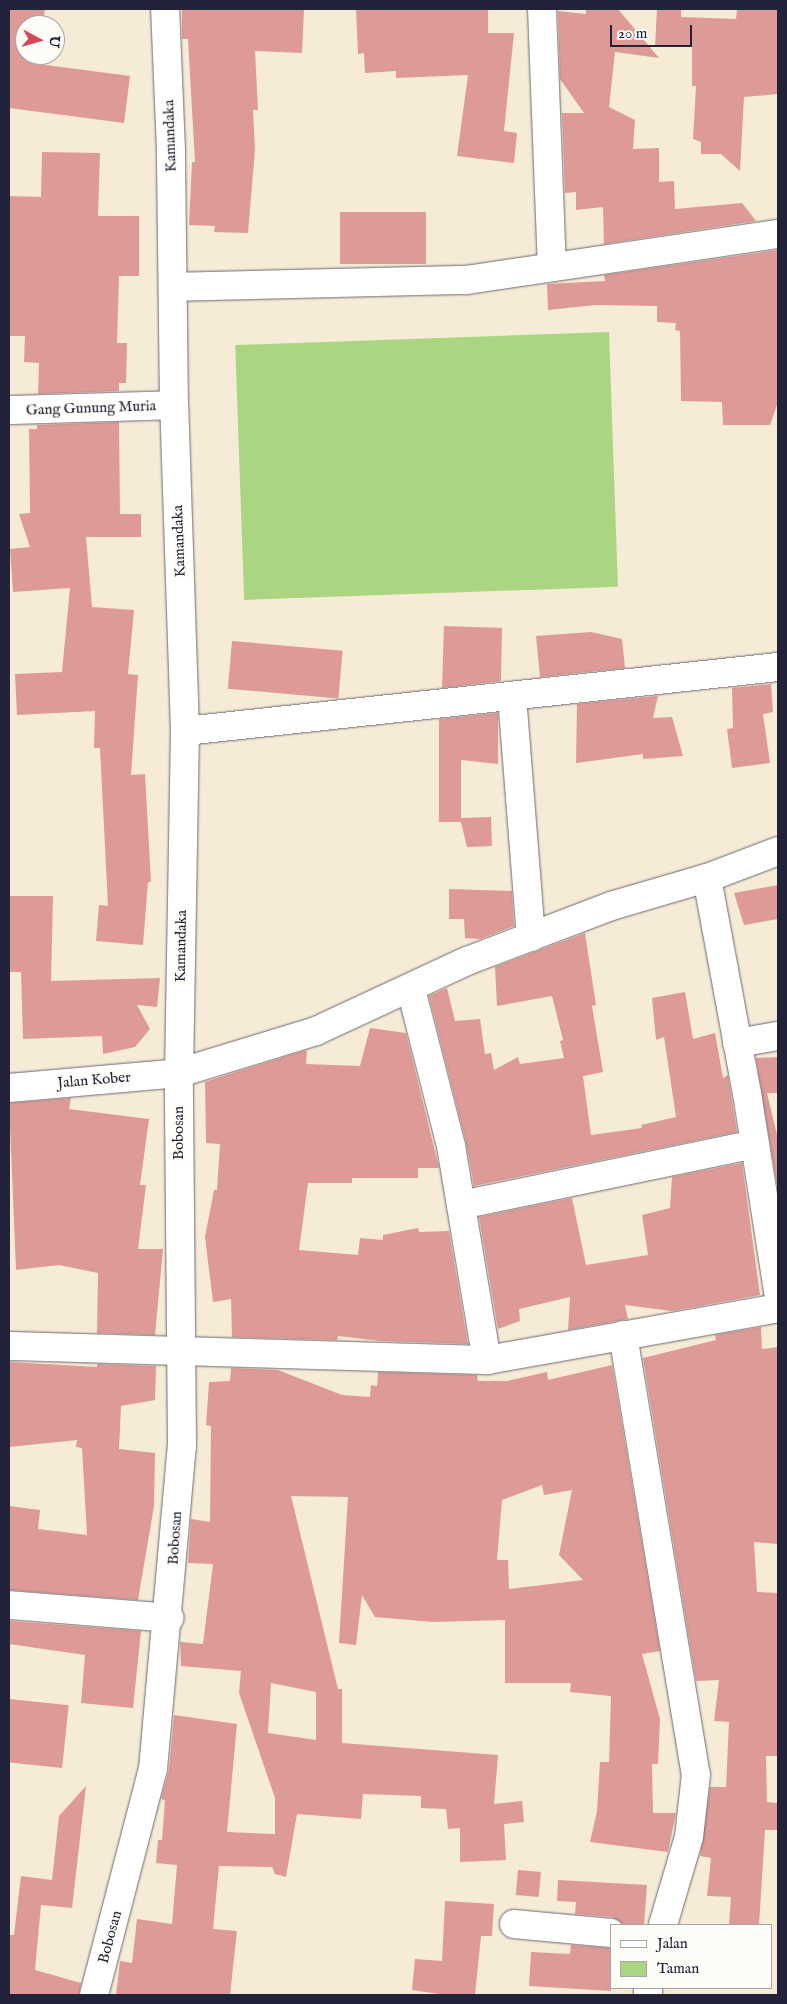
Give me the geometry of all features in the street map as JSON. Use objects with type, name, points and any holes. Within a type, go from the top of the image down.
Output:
[{"type":"street","name":"Kamandaka","points":[[165,9],[171,150],[174,405],[185,731],[179,1073]]},
{"type":"street","points":[[542,9],[552,267]]},
{"type":"street","points":[[173,287],[466,280],[778,234]]},
{"type":"street","name":"Gang Gunung Muria","points":[[9,410],[174,405]]},
{"type":"street","points":[[185,731],[778,667]]},
{"type":"street","points":[[512,696],[530,937]]},
{"type":"street","name":"Jalan Kober","points":[[9,1088],[179,1073],[316,1031],[411,989],[467,961],[611,906],[707,878],[778,852]]},
{"type":"street","points":[[707,878],[755,1144],[778,1292]]},
{"type":"street","points":[[411,989],[451,1146],[487,1360]]},
{"type":"street","points":[[737,1043],[778,1036]]},
{"type":"street","name":"Bobosan","points":[[94,1995],[153,1769],[168,1618],[182,1446],[179,1073]]},
{"type":"street","points":[[461,1205],[755,1144]]},
{"type":"street","points":[[9,1346],[487,1360],[778,1308]]},
{"type":"street","points":[[624,1335],[696,1774],[689,1837],[663,1924]]},
{"type":"street","points":[[9,1605],[168,1618]]},
{"type":"street","points":[[514,1924],[610,1933]]},
{"type":"green space","points":[[609,332],[618,587],[244,600],[235,345]]},
{"type":"building","points":[[9,9],[45,9],[44,15],[15,15],[15,65],[46,65],[130,76],[124,123],[9,108]]},
{"type":"building","points":[[182,9],[304,9],[302,53],[255,51],[258,110],[253,110],[255,150],[248,233],[214,232],[215,226],[189,225],[192,162],[195,162],[188,39],[182,39]]},
{"type":"building","points":[[356,9],[488,9],[488,33],[514,33],[504,131],[517,133],[514,163],[457,156],[468,75],[396,78],[396,71],[365,73],[364,53],[358,54]]},
{"type":"building","points":[[586,9],[618,9],[659,58],[615,52],[609,107],[635,120],[633,149],[659,148],[659,182],[674,181],[675,209],[742,203],[756,221],[604,244],[603,207],[576,210],[576,192],[565,193],[562,113],[584,113],[560,79],[558,11],[586,14]]},
{"type":"building","points":[[657,9],[681,9],[681,17],[736,19],[737,10],[778,9],[778,94],[744,97],[740,171],[721,154],[701,154],[701,142],[693,139],[696,86],[692,86],[692,47],[655,47]]},
{"type":"building","points":[[42,152],[100,153],[98,216],[139,216],[139,276],[119,276],[117,343],[127,343],[126,383],[119,383],[119,391],[38,394],[39,363],[24,362],[25,336],[9,336],[9,196],[41,197]]},
{"type":"building","points":[[340,212],[426,212],[426,264],[340,264]]},
{"type":"building","points":[[778,250],[777,405],[770,425],[723,425],[722,402],[681,401],[680,331],[675,330],[676,323],[657,322],[657,306],[595,305],[548,310],[547,284],[605,281],[604,275]]},
{"type":"building","points":[[119,422],[120,514],[141,514],[141,537],[86,537],[92,607],[134,610],[128,674],[138,675],[131,775],[145,774],[151,882],[148,882],[143,945],[96,941],[99,905],[108,906],[100,748],[94,748],[95,711],[17,715],[15,674],[62,672],[70,588],[13,592],[10,549],[30,547],[19,514],[30,513],[29,429],[37,429],[37,425]]},
{"type":"building","points":[[444,626],[502,628],[501,681],[442,688]]},
{"type":"building","points":[[591,632],[622,639],[625,668],[540,677],[536,636]]},
{"type":"building","points":[[232,641],[343,651],[338,698],[228,689]]},
{"type":"building","points":[[771,684],[773,712],[763,714],[770,763],[732,768],[727,729],[733,728],[732,688]]},
{"type":"building","points":[[658,696],[653,718],[672,717],[683,756],[643,759],[643,754],[576,763],[577,704]]},
{"type":"building","points":[[498,713],[498,764],[461,760],[461,818],[491,817],[492,846],[467,847],[461,822],[439,822],[439,719]]},
{"type":"building","points":[[778,885],[778,919],[744,925],[734,893]]},
{"type":"building","points":[[449,889],[512,891],[514,926],[480,939],[465,938],[464,919],[449,919]]},
{"type":"building","points":[[9,896],[53,896],[51,981],[160,978],[157,1007],[137,1005],[150,1029],[135,1047],[103,1054],[102,1036],[23,1039],[21,972],[9,972]]},
{"type":"building","points":[[585,933],[596,1005],[592,1006],[603,1072],[583,1076],[591,1135],[642,1128],[641,1125],[676,1117],[664,1037],[656,1040],[652,998],[685,992],[693,1039],[715,1033],[723,1078],[728,1075],[737,1132],[474,1186],[466,1142],[429,996],[447,988],[455,1021],[480,1019],[485,1054],[491,1053],[494,1070],[518,1057],[520,1064],[564,1058],[560,1041],[563,1040],[552,996],[497,1006],[495,967]]},
{"type":"building","points":[[370,1028],[406,1033],[439,1168],[418,1168],[418,1178],[352,1178],[352,1183],[308,1183],[299,1250],[358,1255],[360,1238],[383,1240],[383,1235],[418,1228],[419,1232],[449,1231],[468,1344],[381,1341],[338,1336],[337,1340],[232,1337],[231,1299],[213,1302],[205,1237],[214,1190],[217,1190],[220,1144],[206,1143],[205,1082],[303,1051],[307,1051],[306,1064],[360,1066]]},
{"type":"building","points":[[778,1057],[778,1093],[767,1093],[778,1139],[778,1192],[756,1058]]},
{"type":"building","points":[[71,1098],[69,1109],[149,1119],[140,1185],[146,1185],[138,1249],[163,1249],[155,1335],[97,1333],[98,1273],[59,1265],[16,1270],[9,1103]]},
{"type":"building","points":[[742,1163],[760,1295],[672,1311],[625,1305],[628,1319],[568,1330],[570,1297],[519,1309],[520,1321],[498,1329],[479,1217],[572,1198],[586,1265],[648,1255],[642,1215],[670,1208],[672,1177]]},
{"type":"building","points":[[761,1327],[762,1349],[778,1347],[778,1544],[754,1542],[757,1592],[778,1593],[778,1756],[766,1756],[767,1802],[778,1803],[778,1830],[765,1830],[759,1924],[729,1924],[731,1897],[707,1896],[711,1858],[700,1856],[710,1787],[726,1787],[729,1722],[714,1721],[719,1680],[696,1681],[643,1358],[716,1340],[715,1335]]},
{"type":"building","points":[[9,1362],[97,1367],[97,1364],[156,1366],[155,1400],[121,1406],[119,1449],[155,1453],[154,1506],[138,1600],[9,1590],[9,1506],[40,1510],[38,1529],[87,1535],[82,1448],[76,1447],[77,1440],[9,1447]]},
{"type":"building","points":[[612,1365],[660,1651],[642,1654],[660,1719],[658,1764],[652,1764],[653,1813],[676,1813],[668,1852],[590,1842],[597,1811],[600,1762],[609,1762],[611,1696],[570,1692],[571,1683],[505,1683],[505,1620],[433,1622],[375,1617],[362,1595],[356,1645],[339,1643],[348,1497],[291,1496],[338,1689],[342,1689],[342,1743],[498,1755],[494,1804],[522,1801],[524,1822],[504,1824],[506,1860],[460,1862],[460,1828],[448,1829],[446,1809],[421,1808],[421,1796],[363,1794],[361,1819],[297,1814],[286,1877],[275,1874],[272,1867],[219,1866],[213,1929],[237,1931],[230,1995],[116,1995],[120,1961],[132,1963],[137,1919],[172,1924],[177,1865],[156,1863],[158,1840],[162,1840],[165,1800],[161,1799],[169,1770],[174,1715],[237,1724],[227,1832],[275,1834],[275,1798],[239,1693],[241,1671],[181,1666],[180,1642],[203,1644],[213,1564],[188,1563],[191,1519],[210,1522],[211,1426],[206,1425],[209,1382],[230,1381],[231,1368],[278,1370],[342,1395],[370,1397],[371,1385],[377,1386],[378,1372],[477,1375],[478,1381],[507,1381],[547,1372],[548,1380]],"holes":[[[542,1485],[544,1495],[572,1490],[559,1555],[583,1580],[509,1589],[508,1560],[497,1560],[502,1500]],[[271,1683],[316,1692],[316,1740],[268,1733]]]},
{"type":"building","points":[[9,1621],[141,1631],[133,1708],[81,1703],[85,1655],[9,1644]]},
{"type":"building","points":[[9,1699],[69,1705],[62,1768],[9,1762]]},
{"type":"building","points":[[86,1786],[72,1908],[41,1905],[35,1970],[81,1983],[79,1995],[9,1995],[9,1935],[14,1935],[21,1876],[52,1880],[59,1816]]},
{"type":"building","points":[[518,1870],[541,1872],[539,1897],[516,1895]]},
{"type":"building","points":[[558,1880],[647,1885],[644,1924],[622,1924],[612,1917],[575,1914],[576,1902],[557,1901]]},
{"type":"building","points":[[445,1901],[494,1904],[492,1936],[481,1936],[475,1995],[445,1995],[412,1990],[415,1959],[442,1961]]},
{"type":"building","points":[[571,1945],[610,1948],[611,1991],[529,1986],[531,1952],[570,1954]]}]
